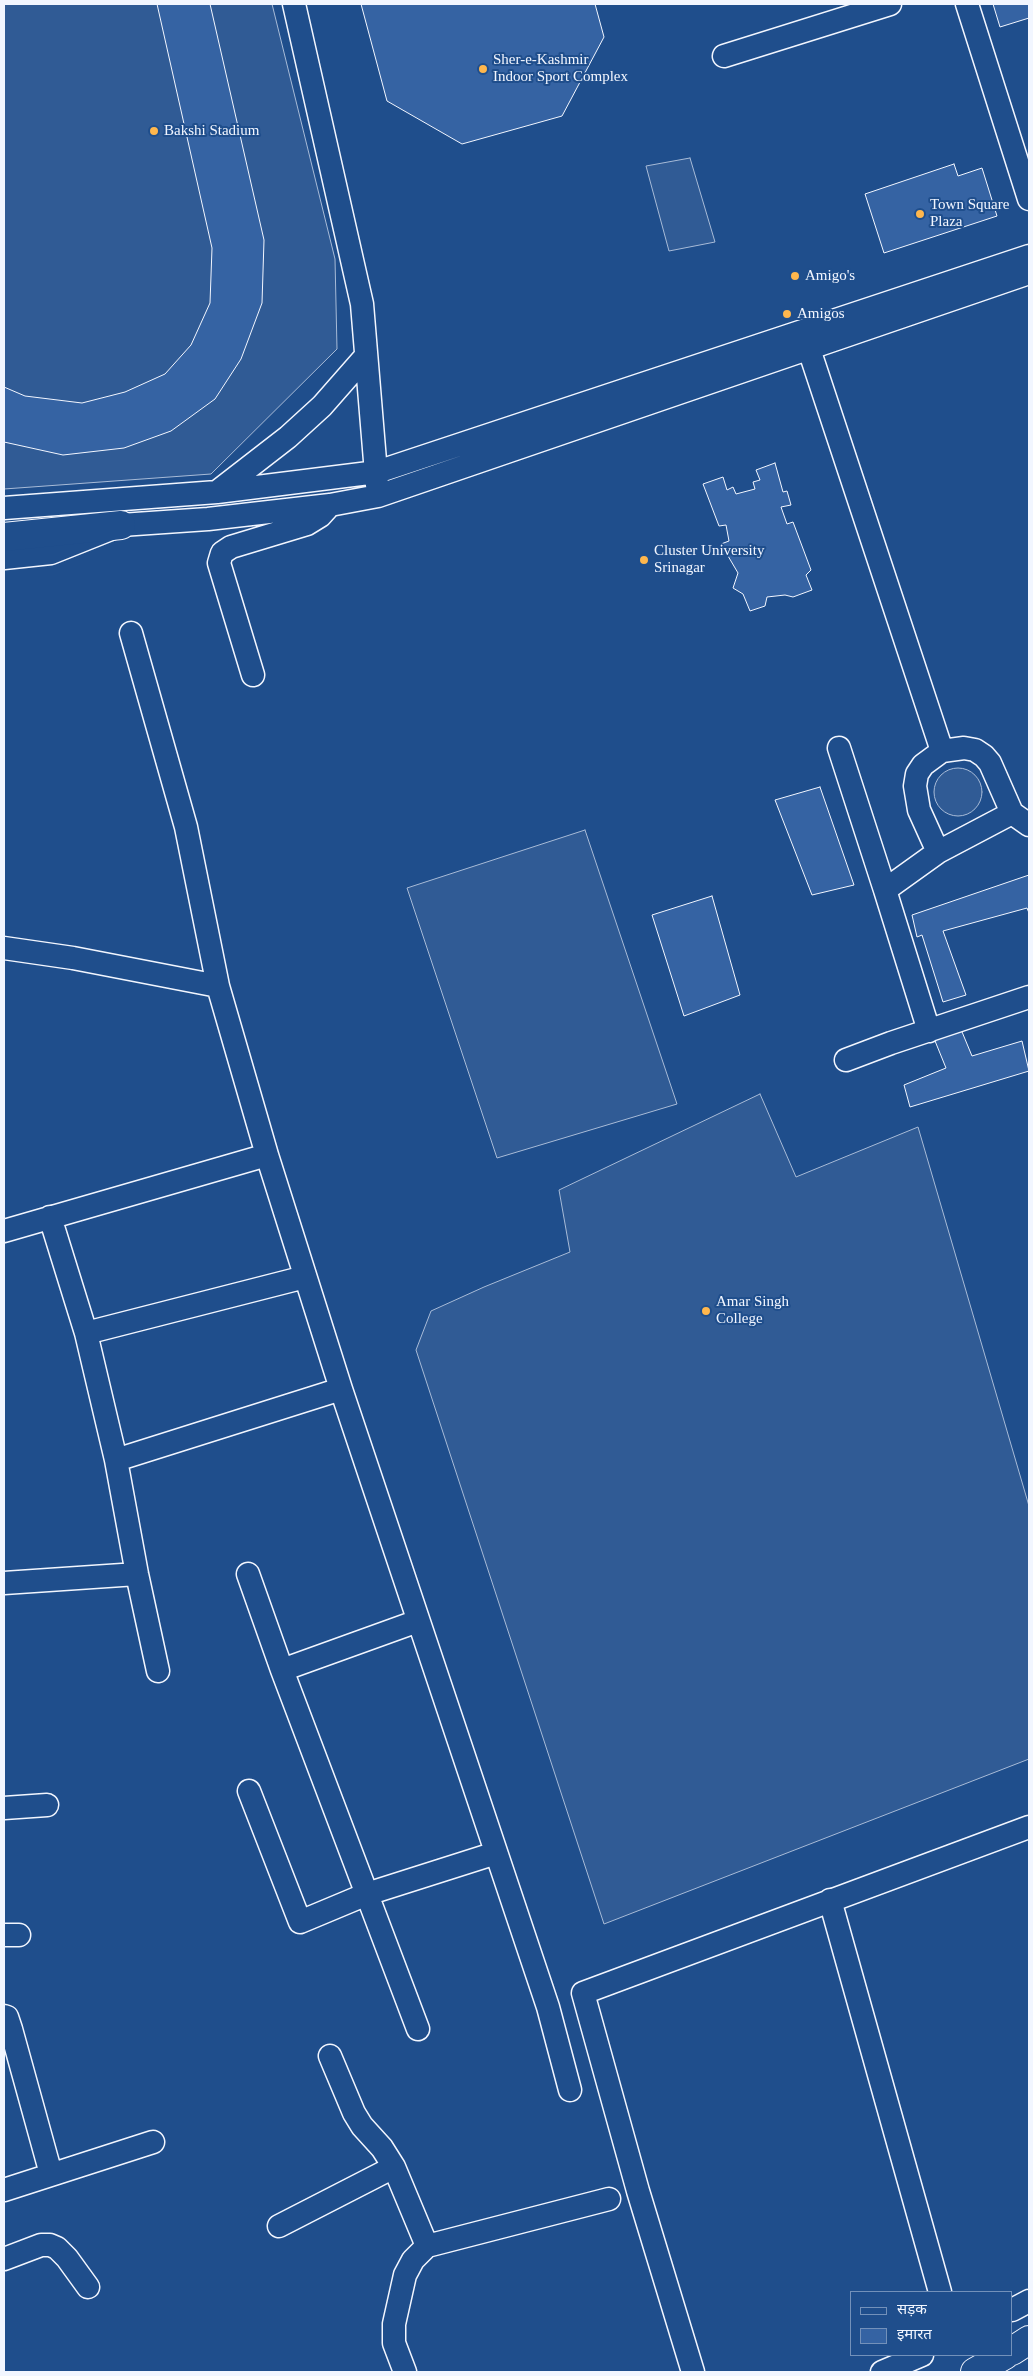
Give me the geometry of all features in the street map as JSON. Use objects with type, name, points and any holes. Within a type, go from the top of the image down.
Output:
[{"type":"main road","points":[[4,537],[121,525]]},
{"type":"main road","points":[[1013,2349],[1029,2340]]},
{"type":"main road","points":[[975,2372],[1003,2356]]},
{"type":"street","points":[[294,4],[360,295],[378,496]]},
{"type":"street","points":[[724,56],[890,4]]},
{"type":"street","points":[[967,4],[1029,200]]},
{"type":"street","points":[[4,558],[51,553],[121,525],[208,519],[330,505],[378,496],[807,341],[1029,256]]},
{"type":"street","points":[[4,508],[217,492],[377,472],[1029,273]]},
{"type":"street","points":[[807,341],[942,751]]},
{"type":"street","points":[[217,492],[288,437],[322,406],[365,357]]},
{"type":"street","points":[[253,675],[219,563],[222,553],[231,547],[314,520],[330,505]]},
{"type":"street","points":[[131,633],[186,827],[218,986],[267,1155],[341,1389],[548,2008],[570,2090]]},
{"type":"street","points":[[839,748],[929,1031]]},
{"type":"street","points":[[885,890],[938,852],[1021,819],[990,763],[975,750],[964,748],[942,751],[923,765],[917,774],[915,786],[918,810],[938,852]]},
{"type":"street","points":[[4,948],[73,958],[218,986]]},
{"type":"street","points":[[846,1060],[891,1042],[1029,997]]},
{"type":"street","points":[[4,1232],[267,1155]]},
{"type":"street","points":[[50,1217],[86,1333],[116,1460],[137,1574],[158,1671]]},
{"type":"street","points":[[86,1333],[305,1278]]},
{"type":"street","points":[[116,1460],[341,1389]]},
{"type":"street","points":[[4,1583],[137,1574]]},
{"type":"street","points":[[248,1574],[282,1670],[418,2029]]},
{"type":"street","points":[[282,1670],[418,1621]]},
{"type":"street","points":[[249,1791],[300,1922],[367,1894],[496,1853]]},
{"type":"street","points":[[4,1808],[47,1805]]},
{"type":"street","points":[[693,2372],[638,2191],[583,1993],[1029,1827]]},
{"type":"street","points":[[830,1900],[940,2291]]},
{"type":"street","points":[[4,2016],[7,2017],[11,2029],[51,2174]]},
{"type":"street","points":[[330,2056],[354,2113],[362,2126],[382,2148],[394,2167],[426,2246]]},
{"type":"street","points":[[4,2190],[153,2142]]},
{"type":"street","points":[[279,2226],[394,2167]]},
{"type":"street","points":[[405,2372],[394,2343],[394,2324],[404,2275],[426,2246],[609,2199]]},
{"type":"street","points":[[4,2259],[41,2245],[50,2245],[57,2248],[67,2258],[88,2288]]},
{"type":"street","points":[[1013,2309],[1029,2301]]},
{"type":"street","points":[[882,2372],[920,2356]]},
{"type":"shaded area","name":"Bakshi Stadium","points":[[4,4],[272,4],[335,259],[337,349],[211,474],[4,489]]},
{"type":"shaded area","points":[[690,158],[715,242],[669,251],[646,166]]},
{"type":"shaded area","points":[[953,768],[963,768],[975,775],[982,787],[982,797],[975,809],[963,816],[953,816],[945,812],[938,805],[934,797],[934,787],[938,779],[945,772]]},
{"type":"shaded area","points":[[585,830],[677,1104],[497,1158],[407,888]]},
{"type":"shaded area","points":[[760,1094],[796,1177],[918,1127],[1029,1506],[1029,1759],[604,1924],[416,1350],[431,1311],[570,1252],[559,1190]]},
{"type":"building","points":[[157,4],[210,4],[264,240],[262,303],[241,359],[215,399],[171,431],[124,448],[63,455],[4,442],[4,387],[25,396],[82,403],[125,392],[165,374],[191,345],[210,303],[212,248]]},
{"type":"building","name":"Sher-e-Kashmir Indoor Sport Complex","points":[[361,4],[595,4],[604,37],[562,116],[462,144],[387,101]]},
{"type":"building","points":[[993,4],[1029,4],[1029,18],[1000,27]]},
{"type":"building","points":[[954,164],[958,176],[982,168],[997,216],[884,253],[865,194]]},
{"type":"building","points":[[775,463],[783,492],[787,491],[791,505],[781,507],[787,524],[793,522],[811,570],[806,575],[812,590],[793,597],[785,595],[767,597],[765,606],[750,611],[743,594],[733,588],[738,573],[721,544],[729,541],[726,525],[719,526],[703,484],[723,477],[727,490],[733,487],[736,494],[755,489],[753,482],[760,480],[756,470]]},
{"type":"building","points":[[820,787],[854,885],[812,895],[775,800]]},
{"type":"building","points":[[1029,875],[1029,913],[1027,908],[943,931],[966,995],[943,1002],[922,935],[917,937],[912,915]]},
{"type":"building","points":[[712,896],[740,995],[684,1016],[652,915]]},
{"type":"building","points":[[960,1027],[972,1056],[1022,1041],[1029,1071],[910,1107],[904,1085],[946,1068],[933,1036]]},
{"type":"place","name":"Sher-e-Kashmir Indoor Sport Complex","points":[[483,69]]},
{"type":"place","name":"Bakshi Stadium","points":[[154,131]]},
{"type":"place","name":"Town Square Plaza","points":[[920,214]]},
{"type":"place","name":"Amigo's","points":[[795,276]]},
{"type":"place","name":"Amigos","points":[[787,314]]},
{"type":"place","name":"Cluster University Srinagar","points":[[644,560]]},
{"type":"place","name":"Amar Singh College","points":[[706,1311]]}]
